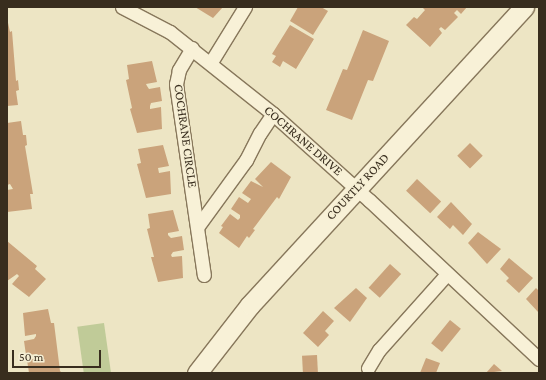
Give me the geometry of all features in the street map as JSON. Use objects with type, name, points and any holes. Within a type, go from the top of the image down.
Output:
[{"type":"street","name":"COCHRANE DRIVE","points":[[122,7],[151,20],[192,48],[273,114],[357,188],[539,359]]},
{"type":"street","points":[[211,62],[245,7]]},
{"type":"street","name":"COURTLY ROAD","points":[[197,373],[236,321],[524,7]]},
{"type":"street","name":"COCHRANE CIRCLE","points":[[192,48],[178,70],[176,84],[204,275]]},
{"type":"street","points":[[198,226],[246,160],[260,133],[273,114]]},
{"type":"street","points":[[368,368],[379,350],[447,274]]},
{"type":"green space","points":[[104,323],[111,373],[84,373],[77,327]]},
{"type":"building","points":[[195,7],[223,7],[213,18]]},
{"type":"building","points":[[298,7],[321,7],[328,11],[313,35],[290,21]]},
{"type":"building","points":[[422,7],[467,7],[461,14],[457,10],[454,13],[458,17],[445,30],[441,27],[439,29],[442,33],[430,47],[406,25],[414,17],[417,19],[425,10]]},
{"type":"building","points":[[7,18],[10,32],[12,31],[16,81],[18,80],[19,90],[16,91],[18,105],[7,106]]},
{"type":"building","points":[[290,25],[314,39],[296,69],[283,61],[280,67],[272,62],[276,56],[272,54]]},
{"type":"building","points":[[363,30],[389,41],[373,81],[368,80],[352,120],[326,110],[343,69],[347,70]]},
{"type":"building","points":[[152,61],[157,82],[146,84],[149,89],[160,87],[162,101],[151,103],[150,109],[161,107],[162,129],[137,133],[130,109],[132,108],[126,80],[129,79],[127,65]]},
{"type":"building","points":[[21,121],[23,135],[26,135],[27,145],[25,146],[33,194],[30,194],[32,209],[7,212],[7,190],[13,189],[10,184],[7,185],[7,123]]},
{"type":"building","points":[[470,143],[483,156],[470,168],[457,156]]},
{"type":"building","points":[[163,145],[169,166],[158,168],[159,173],[170,171],[171,194],[146,198],[137,164],[141,163],[138,149]]},
{"type":"building","points":[[271,162],[291,177],[279,199],[277,197],[253,229],[255,230],[249,238],[247,236],[239,248],[219,233],[223,227],[221,226],[230,214],[238,220],[240,218],[240,215],[231,209],[239,197],[248,203],[251,199],[242,193],[251,181],[263,187],[255,179]]},
{"type":"building","points":[[417,179],[441,202],[430,213],[406,191]]},
{"type":"building","points":[[451,202],[472,224],[463,235],[453,225],[450,229],[437,217]]},
{"type":"building","points":[[173,210],[179,231],[168,233],[168,235],[171,238],[182,236],[184,250],[173,252],[171,255],[172,257],[182,256],[183,278],[158,282],[151,257],[154,257],[147,229],[150,228],[148,214]]},
{"type":"building","points":[[478,232],[501,249],[487,264],[468,243]]},
{"type":"building","points":[[7,241],[37,266],[35,269],[46,279],[29,297],[12,284],[19,276],[17,274],[7,281]]},
{"type":"building","points":[[509,258],[533,278],[519,293],[506,281],[509,278],[500,269]]},
{"type":"building","points":[[390,264],[401,274],[380,298],[369,288]]},
{"type":"building","points":[[356,288],[367,298],[350,322],[334,308]]},
{"type":"building","points":[[536,288],[539,291],[539,313],[526,299]]},
{"type":"building","points":[[48,309],[51,323],[54,323],[60,371],[62,373],[29,373],[27,360],[38,358],[37,354],[26,355],[24,341],[34,339],[36,334],[25,336],[23,313]]},
{"type":"building","points":[[323,311],[334,321],[325,331],[329,335],[318,347],[303,333]]},
{"type":"building","points":[[450,320],[461,329],[442,352],[431,343]]},
{"type":"building","points":[[317,355],[318,373],[303,373],[302,356]]},
{"type":"building","points":[[426,358],[440,363],[436,373],[420,373]]},
{"type":"building","points":[[494,364],[502,371],[486,373]]}]
